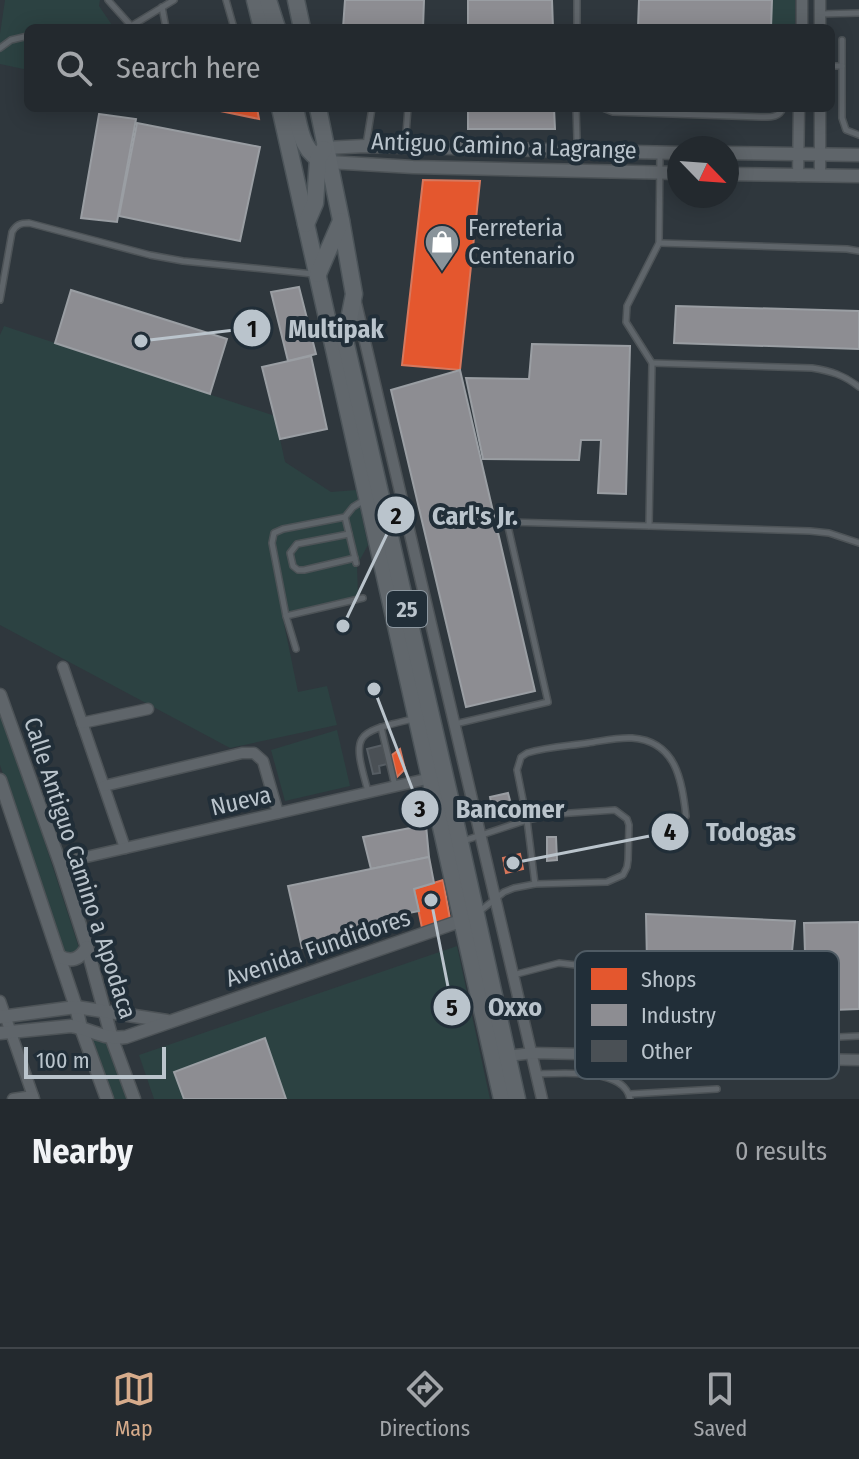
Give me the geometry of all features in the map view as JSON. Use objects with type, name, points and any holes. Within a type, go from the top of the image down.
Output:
[{"type":"main road","points":[[255,0],[261,24]]},
{"type":"main road","points":[[268,0],[276,24]]},
{"type":"main road","points":[[296,0],[301,24]]},
{"type":"main road","name":"25","points":[[281,112],[402,658],[517,1099]]},
{"type":"main road","points":[[296,112],[304,143],[310,153],[324,156],[315,203],[306,224]]},
{"type":"main road","name":"25","points":[[318,112],[324,156],[341,220],[354,294],[345,340],[460,842],[468,918],[502,1099]]},
{"type":"main road","points":[[341,220],[318,274],[327,282],[345,340]]},
{"type":"street","points":[[802,0],[802,24]]},
{"type":"street","points":[[820,0],[820,24]]},
{"type":"street","points":[[798,176],[799,112]]},
{"type":"street","points":[[820,112],[820,176]]},
{"type":"street","name":"Antiguo Camino a Lagrange","points":[[324,156],[365,146],[667,152]]},
{"type":"street","points":[[739,153],[859,155]]},
{"type":"street","name":"Antiguo Camino a Lagrange","points":[[324,156],[578,171],[667,173]]},
{"type":"street","points":[[739,174],[859,176]]},
{"type":"street","points":[[354,294],[542,1099]]},
{"type":"street","points":[[63,667],[125,848]]},
{"type":"street","name":"Calle Antiguo Camino a Apodaca","points":[[0,695],[60,863],[112,1039],[134,1099]]},
{"type":"street","points":[[82,723],[148,709]]},
{"type":"street","points":[[104,786],[242,753],[254,753],[263,761],[278,813]]},
{"type":"street","name":"Nueva","points":[[60,863],[431,778]]},
{"type":"street","name":"Calle Antiguo Camino a Apodaca","points":[[0,780],[107,1099]]},
{"type":"street","name":"Avenida Fundidores","points":[[112,1039],[126,1037],[468,918]]},
{"type":"street","points":[[59,956],[75,960],[87,947]]},
{"type":"street","points":[[0,1001],[5,1032],[34,1097],[13,1099]]},
{"type":"street","name":"Avenida Fundidores","points":[[3,1017],[76,1007],[172,1021]]},
{"type":"street","points":[[5,1032],[67,1027],[81,1028],[112,1039]]},
{"type":"street","points":[[507,1056],[575,1054]]},
{"type":"lane","points":[[108,0],[128,24]]},
{"type":"lane","points":[[135,24],[174,0]]},
{"type":"lane","points":[[226,0],[233,24]]},
{"type":"lane","points":[[577,0],[577,24]]},
{"type":"lane","points":[[162,7],[165,24]]},
{"type":"lane","points":[[820,14],[859,13]]},
{"type":"lane","points":[[0,48],[11,40],[24,37]]},
{"type":"lane","points":[[842,40],[843,124],[846,130],[859,135]]},
{"type":"lane","points":[[835,66],[842,66]]},
{"type":"lane","points":[[365,146],[371,112]]},
{"type":"lane","points":[[405,147],[408,112]]},
{"type":"lane","points":[[576,112],[578,171]]},
{"type":"lane","points":[[613,112],[761,117],[776,116],[781,112]]},
{"type":"lane","points":[[649,526],[652,363],[630,330],[625,315],[659,243],[660,152]]},
{"type":"lane","points":[[0,300],[12,232],[21,223],[183,261],[318,274]]},
{"type":"lane","points":[[659,243],[859,251]]},
{"type":"lane","points":[[652,363],[812,368],[846,377],[859,387]]},
{"type":"lane","points":[[296,649],[286,616],[272,543],[274,533],[345,517],[367,498]]},
{"type":"lane","points":[[345,517],[356,561],[304,570],[293,566],[290,553],[297,544],[349,534]]},
{"type":"lane","points":[[455,724],[548,702],[507,522],[810,531],[829,533],[859,543]]},
{"type":"lane","points":[[286,616],[363,598]]},
{"type":"lane","points":[[368,792],[358,750],[364,735],[381,727],[418,718]]},
{"type":"lane","points":[[381,727],[395,786]]},
{"type":"lane","points":[[535,884],[517,770],[521,757],[535,751],[630,737],[643,740],[666,752],[674,763],[683,791],[686,816]]},
{"type":"lane","points":[[460,842],[556,814],[608,809],[622,813],[629,825],[627,867],[618,879],[535,884],[508,890],[468,918]]},
{"type":"lane","points":[[513,975],[559,963],[575,965]]},
{"type":"lane","points":[[839,1037],[859,1036]]},
{"type":"lane","points":[[537,1074],[575,1076]]},
{"type":"lane","points":[[608,1079],[623,1085],[630,1097],[717,1089]]},
{"type":"green space","points":[[5,0],[100,0],[99,6],[111,24],[24,24],[24,69],[0,64]]},
{"type":"green space","points":[[772,0],[795,0],[795,24],[771,24]]},
{"type":"green space","points":[[4,326],[275,416],[285,462],[331,492],[356,490],[368,545],[357,565],[358,596],[282,614],[298,692],[327,686],[337,725],[230,748],[0,625],[0,335]]},
{"type":"green space","points":[[0,704],[79,948],[73,959],[63,955],[0,765]]},
{"type":"green space","points":[[337,730],[350,786],[285,801],[271,750]]},
{"type":"green space","points":[[457,946],[490,1099],[154,1099],[139,1055]]},
{"type":"green space","points":[[91,1038],[108,1044],[128,1099],[112,1099]]},
{"type":"building: Shops","points":[[225,112],[258,112],[259,119]]},
{"type":"building: Shops","name":"Ferreteria Centenario","points":[[423,180],[480,181],[460,370],[402,365]]},
{"type":"building: Shops","points":[[400,749],[405,769],[397,777],[392,755]]},
{"type":"building: Shops","points":[[520,854],[523,869],[506,873],[503,858]]},
{"type":"building: Shops","points":[[443,880],[450,919],[422,928],[414,889]]},
{"type":"building: Industry","points":[[345,0],[424,0],[423,24],[343,24]]},
{"type":"building: Industry","points":[[468,0],[552,0],[553,24],[468,24]]},
{"type":"building: Industry","points":[[639,0],[772,0],[771,24],[638,24]]},
{"type":"building: Industry","points":[[468,112],[554,112],[555,129],[468,129]]},
{"type":"building: Industry","points":[[99,114],[136,119],[117,222],[81,218]]},
{"type":"building: Industry","points":[[137,123],[260,147],[240,241],[119,216]]},
{"type":"building: Industry","points":[[299,287],[316,354],[288,361],[271,292]]},
{"type":"building: Industry","points":[[71,290],[227,339],[210,394],[55,343]]},
{"type":"building: Industry","points":[[676,306],[859,311],[859,349],[674,343]]},
{"type":"building: Industry","points":[[532,344],[630,346],[626,494],[598,493],[601,440],[581,440],[579,460],[483,459],[466,378],[529,379]]},
{"type":"building: Industry","points":[[311,356],[327,429],[280,439],[262,367]]},
{"type":"building: Industry","points":[[460,370],[535,691],[466,707],[391,390]]},
{"type":"building: Industry","points":[[508,793],[512,808],[493,813],[490,797]]},
{"type":"building: Industry","points":[[426,825],[429,857],[371,869],[363,837]]},
{"type":"building: Industry","points":[[547,837],[556,837],[557,860],[547,861]]},
{"type":"building: Industry","points":[[429,857],[434,883],[414,889],[419,911],[383,918],[383,925],[344,931],[345,939],[302,948],[288,886]]},
{"type":"building: Industry","points":[[646,914],[795,921],[792,951],[647,951]]},
{"type":"building: Industry","points":[[859,922],[859,1009],[839,1010],[839,951],[805,951],[804,923]]},
{"type":"building: Industry","points":[[265,1038],[286,1099],[184,1099],[174,1072]]},
{"type":"building: Other","points":[[383,745],[387,764],[379,766],[380,773],[373,774],[367,749]]},
{"type":"place","name":"Ferreteria Centenario","points":[[442,273]]},
{"type":"place","name":"Multipak","points":[[141,341]]},
{"type":"place","name":"Carl's Jr.","points":[[343,626]]},
{"type":"place","name":"Bancomer","points":[[374,689]]},
{"type":"place","name":"Todogas","points":[[513,863]]},
{"type":"place","name":"Oxxo","points":[[431,900]]}]
